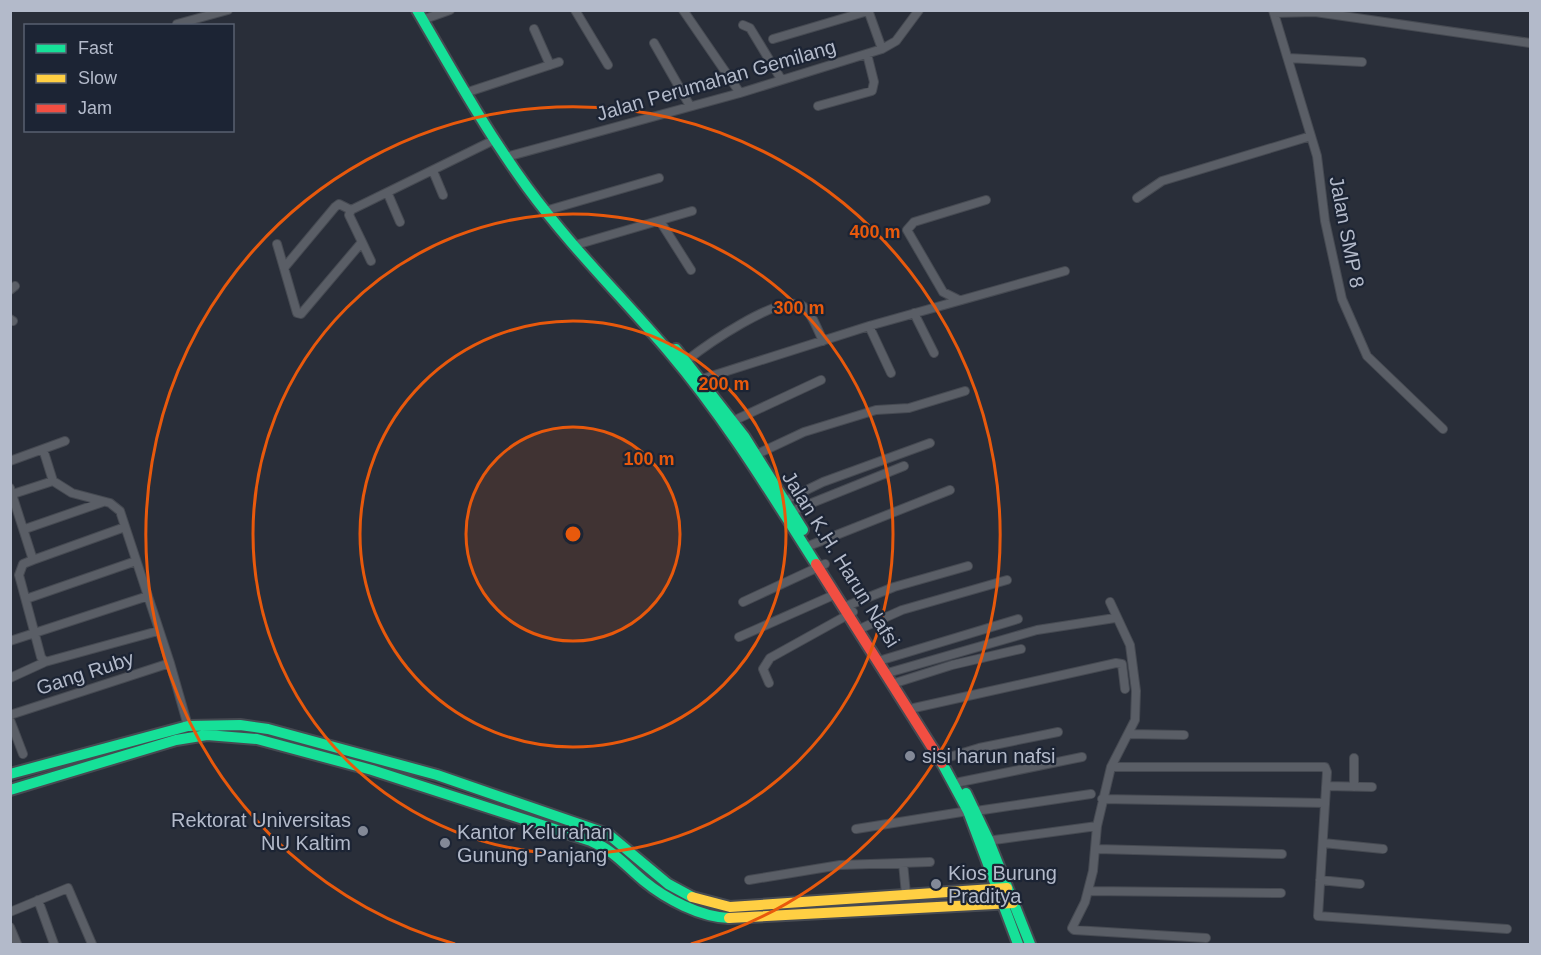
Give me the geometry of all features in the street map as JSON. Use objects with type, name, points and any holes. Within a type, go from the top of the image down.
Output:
[{"type":"main road","name":"Jalan K.H. Harun Nafsi","points":[[420,15],[494,140],[545,211],[563,231],[579,244],[673,350],[752,456],[782,502],[960,782],[1001,889],[1001,904],[1018,945]]},
{"type":"main road","name":"Jalan K.H. Harun Nafsi","points":[[563,231],[673,350],[687,361],[733,421],[752,456]]},
{"type":"main road","name":"Jalan K.H. Harun Nafsi","points":[[782,502],[792,511],[809,546]]},
{"type":"main road","name":"Jalan K.H. Harun Nafsi","points":[[822,566],[836,594],[862,628],[972,811]]},
{"type":"main road","points":[[10,774],[188,726],[240,725],[268,729],[376,757],[608,834],[668,884],[692,897],[730,907],[747,908],[906,894],[1001,889]]},
{"type":"main road","points":[[10,790],[138,750],[207,735],[257,739],[372,770],[606,847],[644,881],[672,900],[718,918],[746,919],[1013,903]]},
{"type":"main road","points":[[372,770],[376,757]]},
{"type":"main road","name":"Jalan K.H. Harun Nafsi","points":[[1001,889],[1013,903],[1030,945]]},
{"type":"street","points":[[177,24],[207,13],[228,10]]},
{"type":"street","points":[[420,15],[450,10]]},
{"type":"street","points":[[575,10],[608,65]]},
{"type":"street","points":[[683,10],[740,93]]},
{"type":"street","points":[[908,10],[911,22]]},
{"type":"street","name":"Jalan Perumahan Gemilang","points":[[506,157],[740,93],[882,49],[896,41],[919,10]]},
{"type":"street","points":[[773,39],[868,11],[882,49]]},
{"type":"street","points":[[1274,12],[1315,12],[1530,43]]},
{"type":"street","name":"Jalan SMP 8","points":[[1274,12],[1317,156],[1325,221],[1342,299],[1367,356],[1443,429]]},
{"type":"street","points":[[743,25],[750,27],[786,78]]},
{"type":"street","points":[[534,29],[550,65]]},
{"type":"street","points":[[654,43],[690,106]]},
{"type":"street","points":[[818,106],[872,91],[874,82],[867,54]]},
{"type":"street","points":[[1288,58],[1362,62]]},
{"type":"street","points":[[465,93],[559,62]]},
{"type":"street","points":[[1137,198],[1162,181],[1311,136]]},
{"type":"street","points":[[371,261],[349,215],[351,210],[388,194],[494,140]]},
{"type":"street","points":[[433,171],[443,195]]},
{"type":"street","points":[[545,211],[659,178]]},
{"type":"street","points":[[388,194],[400,222]]},
{"type":"street","points":[[960,300],[949,297],[943,292],[907,230],[914,222],[986,200]]},
{"type":"street","points":[[284,268],[335,207],[339,204],[351,210]]},
{"type":"street","points":[[579,244],[692,211]]},
{"type":"street","points":[[660,221],[691,270]]},
{"type":"street","points":[[277,244],[297,313],[301,314],[362,242]]},
{"type":"street","points":[[281,258],[304,244]]},
{"type":"street","points":[[702,379],[869,326],[1065,271]]},
{"type":"street","points":[[687,361],[736,325],[775,309],[796,305],[805,309],[823,340]]},
{"type":"street","points":[[914,313],[933,353]]},
{"type":"street","points":[[869,326],[891,373]]},
{"type":"street","points":[[733,421],[821,380]]},
{"type":"street","points":[[752,456],[804,432],[876,410],[909,408],[964,391]]},
{"type":"street","points":[[10,461],[64,441]]},
{"type":"street","points":[[782,502],[823,482],[930,443]]},
{"type":"street","points":[[43,449],[53,481],[72,493],[104,501],[120,511],[170,663],[188,726]]},
{"type":"street","points":[[792,511],[904,466]]},
{"type":"street","points":[[33,560],[12,491],[53,481]]},
{"type":"street","points":[[809,546],[950,490]]},
{"type":"street","points":[[25,529],[104,501]]},
{"type":"street","points":[[45,662],[41,657],[34,634],[19,575],[23,564],[125,527]]},
{"type":"street","points":[[26,599],[136,561]]},
{"type":"street","points":[[743,602],[822,566]]},
{"type":"street","points":[[770,683],[763,669],[770,658],[894,587],[968,566]]},
{"type":"street","points":[[862,628],[902,610],[1007,580]]},
{"type":"street","points":[[739,637],[819,604],[836,594]]},
{"type":"street","points":[[10,641],[148,596]]},
{"type":"street","points":[[1110,602],[1115,618],[1130,645],[1134,663],[1135,720],[1129,734],[1118,749],[1111,767],[1094,826],[1097,849],[1088,891],[1081,912],[1072,924],[1074,930],[1206,938]]},
{"type":"street","points":[[893,679],[1036,630],[1115,618]]},
{"type":"street","points":[[882,660],[1018,619]]},
{"type":"street","points":[[10,678],[45,662],[52,662],[158,631]]},
{"type":"street","points":[[893,679],[1021,649]]},
{"type":"street","name":"Gang Ruby","points":[[10,715],[170,663]]},
{"type":"street","points":[[914,708],[1116,663],[1122,664],[1124,668],[1125,689]]},
{"type":"street","points":[[10,720],[22,754]]},
{"type":"street","points":[[946,758],[979,748],[1058,732]]},
{"type":"street","points":[[1129,734],[1184,735]]},
{"type":"street","points":[[960,782],[1082,757]]},
{"type":"street","points":[[1354,758],[1354,787]]},
{"type":"street","points":[[1111,767],[1324,767],[1327,772],[1317,914],[1322,917],[1507,929]]},
{"type":"street","points":[[1326,786],[1372,787]]},
{"type":"street","points":[[856,829],[1091,794]]},
{"type":"street","points":[[1102,799],[1325,803]]},
{"type":"street","points":[[984,842],[1094,826]]},
{"type":"street","points":[[1323,843],[1383,849]]},
{"type":"street","points":[[1097,849],[1282,854]]},
{"type":"street","points":[[749,880],[840,866],[930,862]]},
{"type":"street","points":[[903,863],[906,894]]},
{"type":"street","points":[[1320,880],[1360,884]]},
{"type":"street","points":[[10,912],[68,888],[92,945]]},
{"type":"street","points":[[1088,891],[1281,893]]},
{"type":"street","points":[[38,900],[54,945]]},
{"type":"street","points":[[10,927],[17,945]]},
{"type":"traffic: fast","points":[[417,10],[483,122],[527,187],[596,271],[690,377],[746,456],[816,564]]},
{"type":"traffic: fast","points":[[676,349],[744,436],[803,530]]},
{"type":"traffic: fast","points":[[10,774],[188,726],[240,725],[268,729],[437,775],[608,834],[668,884],[692,897]]},
{"type":"traffic: fast","points":[[10,790],[176,740],[207,735],[257,739],[372,770],[591,841],[613,854],[662,894],[695,911],[729,918]]},
{"type":"traffic: fast","points":[[942,763],[968,811],[1018,944]]},
{"type":"traffic: fast","points":[[966,793],[989,841],[1030,944]]},
{"type":"traffic: slow","points":[[692,897],[730,907],[1007,888]]},
{"type":"traffic: slow","points":[[729,918],[1013,903]]},
{"type":"traffic: jam","points":[[816,564],[942,763]]},
{"type":"place","name":"sisi harun nafsi","points":[[910,756]]},
{"type":"place","name":"Rektorat Universitas NU Kaltim","points":[[363,831]]},
{"type":"place","name":"Kantor Kelurahan Gunung Panjang","points":[[445,843]]},
{"type":"place","name":"Kios Burung Praditya","points":[[936,884]]}]
